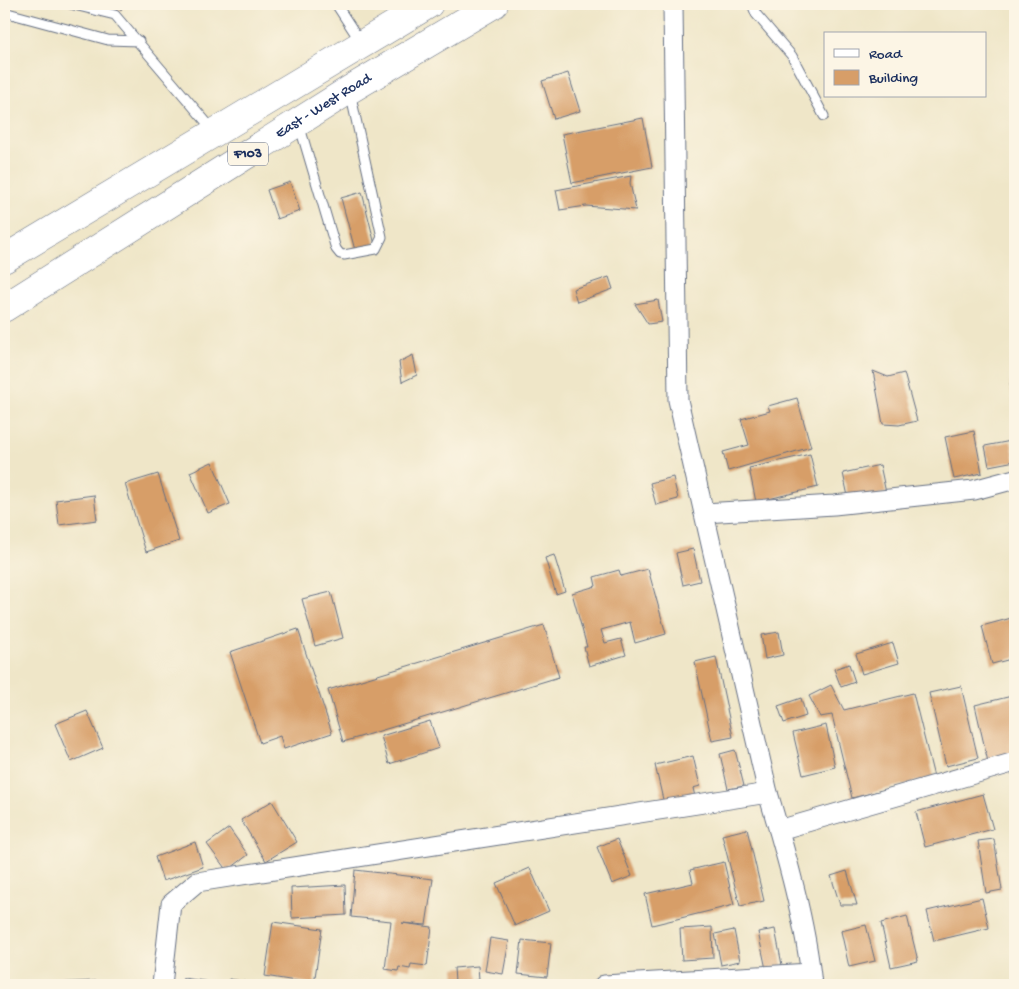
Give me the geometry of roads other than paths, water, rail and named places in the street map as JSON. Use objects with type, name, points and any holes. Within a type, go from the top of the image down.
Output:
[{"type":"main road","name":"F103","points":[[4,259],[428,4]]},
{"type":"main road","name":"East - West Road","points":[[4,308],[349,90],[494,4]]},
{"type":"street","points":[[604,985],[811,979],[808,952],[779,830],[768,793],[678,400],[673,4]]},
{"type":"street","points":[[704,513],[834,505],[974,490],[1015,479]]},
{"type":"street","points":[[779,830],[1015,762]]},
{"type":"street","points":[[162,985],[171,904],[198,882],[768,793]]},
{"type":"lane","points":[[70,4],[116,16],[215,132]]},
{"type":"lane","points":[[336,4],[362,44]]},
{"type":"lane","points":[[752,4],[756,14],[792,56],[824,116]]},
{"type":"lane","points":[[4,12],[108,40],[139,41]]},
{"type":"lane","points":[[299,122],[336,249],[340,254],[344,255],[376,249],[382,237],[349,90]]}]
